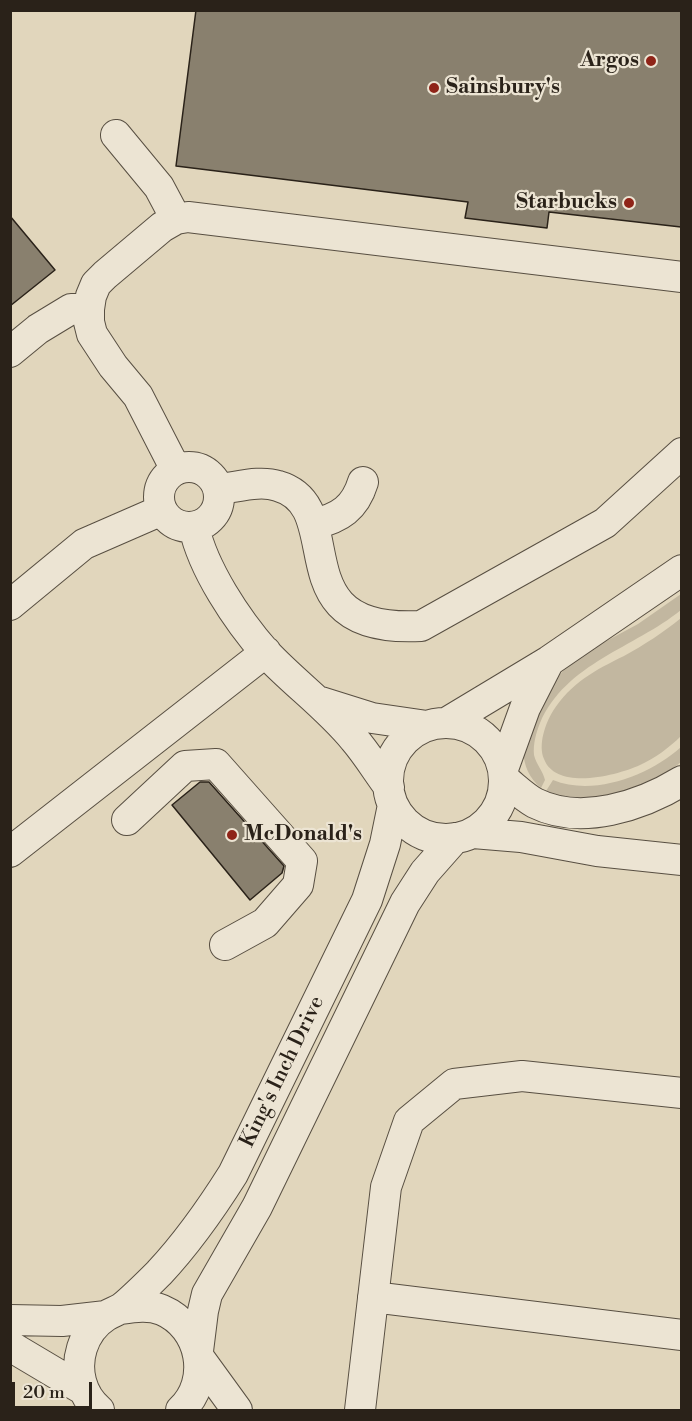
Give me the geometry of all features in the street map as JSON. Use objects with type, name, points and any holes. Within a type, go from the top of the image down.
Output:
[{"type":"street","points":[[116,135],[159,187],[176,219]]},
{"type":"street","points":[[176,470],[138,396],[113,366],[92,334],[88,322],[91,296],[100,280],[148,237],[176,219],[188,217],[681,277]]},
{"type":"street","points":[[10,352],[38,329],[71,309],[89,309]]},
{"type":"street","points":[[219,489],[269,484],[280,486],[301,500],[314,524],[324,576],[336,599],[347,610],[372,623],[404,627],[421,626],[605,523],[681,453]]},
{"type":"street","points":[[197,468],[206,472],[219,489],[219,500],[212,517],[204,524],[194,527],[176,524],[167,518],[162,510],[159,500],[160,490],[164,480],[176,470],[197,468]]},
{"type":"street","points":[[314,524],[327,521],[351,506],[358,498],[363,482]]},
{"type":"street","points":[[10,604],[84,544],[162,510]]},
{"type":"street","points":[[194,527],[198,548],[222,593],[266,652],[355,739],[404,821],[418,832],[436,838],[464,835],[521,837],[597,851],[681,861]]},
{"type":"street","name":"King's Inch Drive","points":[[92,1404],[79,1368],[82,1347],[91,1330],[159,1273],[208,1214],[233,1174],[367,900],[385,844],[391,796],[389,768],[396,751],[410,736],[549,661],[681,570]]},
{"type":"street","points":[[10,852],[266,652]]},
{"type":"street","name":"King's Inch Drive","points":[[181,1410],[195,1391],[200,1371],[202,1311],[207,1294],[257,1207],[405,903],[425,872],[464,835],[488,821],[498,806],[504,775],[525,708],[549,661]]},
{"type":"street","points":[[319,702],[372,718],[465,726],[483,736],[496,751],[504,775],[535,802],[551,809],[587,813],[626,806],[668,790],[681,781]]},
{"type":"street","points":[[127,820],[185,766],[216,764],[302,861],[298,885],[265,923],[225,945]]},
{"type":"street","points":[[360,1410],[386,1186],[409,1121],[454,1084],[522,1076],[681,1093]]},
{"type":"street","points":[[373,1297],[681,1335]]},
{"type":"street","points":[[10,1320],[62,1321],[143,1306],[162,1310],[178,1320],[191,1334],[199,1355],[237,1410]]},
{"type":"street","points":[[10,1346],[92,1404]]},
{"type":"shaded area","points":[[681,594],[681,610],[584,671],[566,685],[552,702],[540,723],[534,743],[534,755],[545,780],[541,788],[528,771],[523,750],[551,685],[563,671],[586,652],[638,624]]},
{"type":"shaded area","points":[[681,618],[681,736],[651,759],[617,773],[573,778],[551,769],[542,753],[542,741],[547,722],[560,701],[584,678],[646,643]]},
{"type":"shaded area","points":[[681,747],[681,762],[668,772],[635,788],[616,794],[579,799],[562,797],[546,791],[553,780],[569,785],[586,786],[621,780],[654,766]]},
{"type":"building","name":"Sainsbury's","points":[[196,10],[681,10],[681,227],[549,212],[547,228],[465,218],[468,202],[176,166]]},
{"type":"building","points":[[10,216],[55,270],[10,306]]},
{"type":"building","name":"McDonald's","points":[[200,782],[209,782],[284,866],[282,873],[250,900],[172,805]]},
{"type":"place","name":"Argos","points":[[651,61]]},
{"type":"place","name":"Sainsbury's","points":[[434,88]]},
{"type":"place","name":"Starbucks","points":[[629,203]]},
{"type":"place","name":"McDonald's","points":[[232,835]]}]
